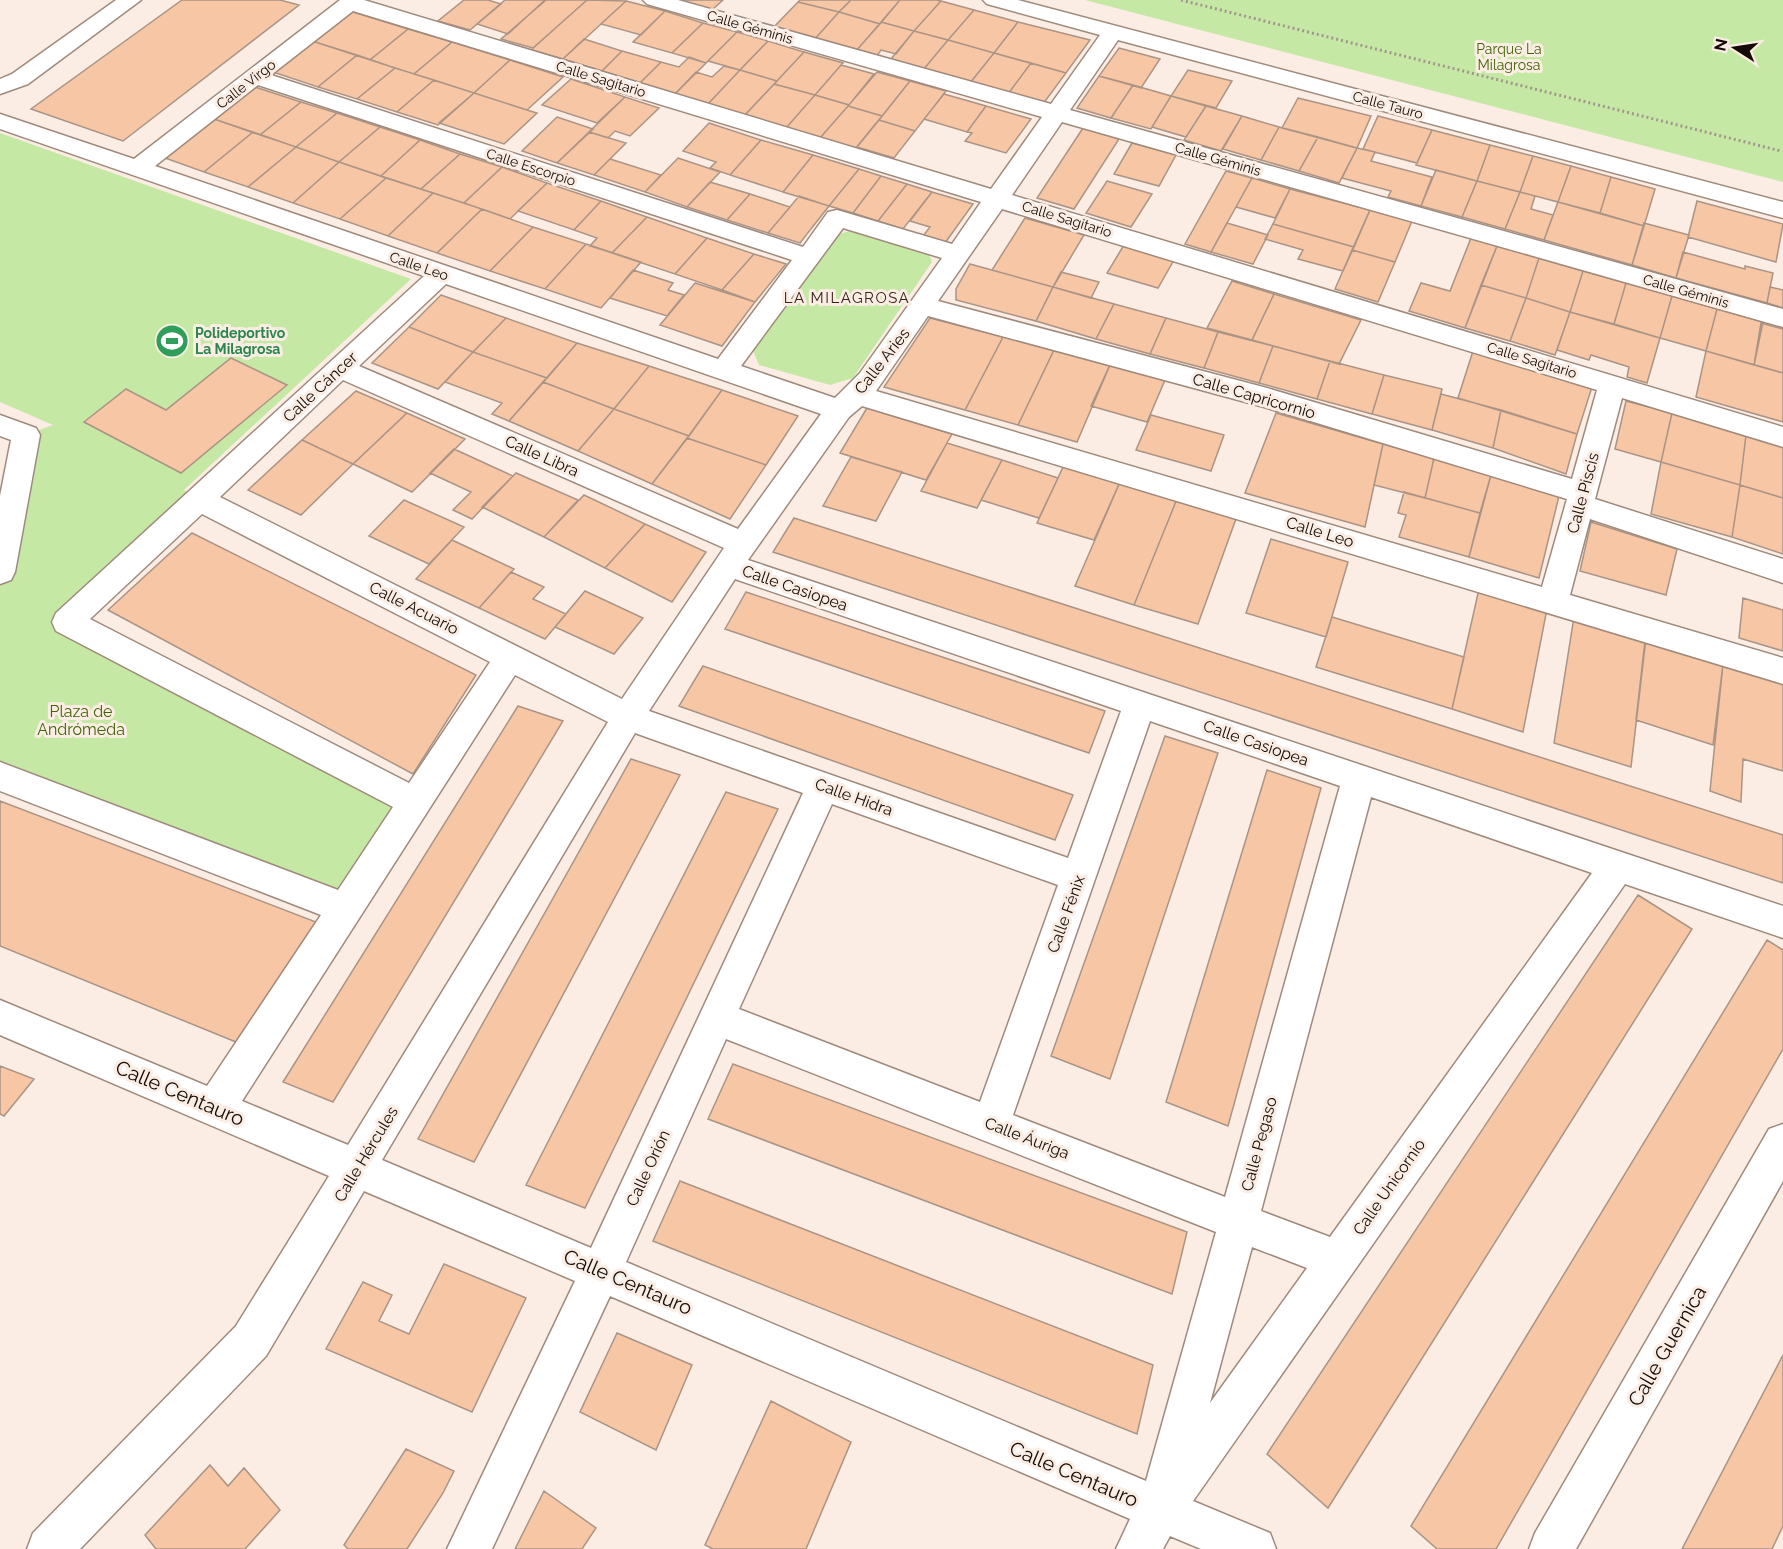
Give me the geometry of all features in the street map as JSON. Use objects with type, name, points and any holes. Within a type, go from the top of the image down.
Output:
[{"type":"street","points":[[0,97],[10,83],[130,0]]},
{"type":"street","name":"Calle Géminis","points":[[654,0],[1783,318]]},
{"type":"street","name":"Calle Tauro","points":[[994,0],[1783,210]]},
{"type":"street","name":"Calle Virgo","points":[[139,167],[351,1]]},
{"type":"street","name":"Calle Sagitario","points":[[351,1],[1783,436]]},
{"type":"street","name":"Calle Aries","points":[[628,717],[735,554],[923,306],[1113,32]]},
{"type":"street","name":"Calle Escorpio","points":[[255,76],[808,257]]},
{"type":"street","name":"Calle Leo","points":[[0,121],[724,370],[848,402],[1553,601],[1783,671]]},
{"type":"street","points":[[724,370],[837,218],[958,254]]},
{"type":"street","name":"Calle Cáncer","points":[[200,500],[441,274]]},
{"type":"street","name":"Calle Capricornio","points":[[923,306],[1267,398],[1581,499],[1783,571]]},
{"type":"street","name":"Calle Libra","points":[[340,368],[735,554]]},
{"type":"street","name":"Calle Piscis","points":[[1553,601],[1612,385]]},
{"type":"street","points":[[0,425],[26,435],[0,572]]},
{"type":"street","points":[[200,500],[67,622],[416,803]]},
{"type":"street","name":"Calle Acuario","points":[[200,500],[628,717]]},
{"type":"street","name":"Calle Casiopea","points":[[735,554],[1140,704],[1783,922]]},
{"type":"street","points":[[215,1107],[510,657]]},
{"type":"street","name":"Calle Fénix","points":[[991,1124],[1140,704]]},
{"type":"street","name":"Calle Hidra","points":[[628,717],[1079,877]]},
{"type":"street","name":"Calle Hércules","points":[[49,1549],[251,1341],[358,1168],[628,717]]},
{"type":"street","points":[[0,776],[346,909]]},
{"type":"street","name":"Calle Pegaso","points":[[1160,1510],[1359,778]]},
{"type":"street","name":"Calle Orión","points":[[469,1549],[601,1271],[823,786]]},
{"type":"street","name":"Calle Unicornio","points":[[1160,1510],[1618,865]]},
{"type":"street","name":"Calle Centauro","points":[[0,1017],[1254,1549]]},
{"type":"street","name":"Calle Áuriga","points":[[717,1018],[1337,1260]]},
{"type":"street","name":"Calle Guernica","points":[[1551,1549],[1783,1143]]},
{"type":"street","points":[[1138,1549],[1160,1510]]},
{"type":"path","points":[[1181,0],[1781,151]]},
{"type":"green space","name":"Parque La Milagrosa","points":[[1085,0],[1783,0],[1783,182]]},
{"type":"green space","name":"Plaza de Andrómeda","points":[[0,133],[411,279],[184,490],[200,500],[67,622],[416,803],[346,909],[0,776],[0,572],[26,435],[53,425],[0,402]]},
{"type":"green space","points":[[857,229],[928,251],[932,262],[853,378],[830,385],[759,365],[752,348],[839,234]]},
{"type":"building","points":[[182,0],[280,0],[299,5],[123,141],[31,109]]},
{"type":"building","points":[[464,0],[488,0],[501,4],[470,30],[438,21]]},
{"type":"building","points":[[505,0],[545,0],[508,34],[477,24]]},
{"type":"building","points":[[546,0],[587,0],[533,48],[501,39]]},
{"type":"building","points":[[587,0],[626,1],[563,59],[531,50]]},
{"type":"building","points":[[675,0],[723,0],[712,10]]},
{"type":"building","points":[[800,0],[851,0],[839,12],[798,2]]},
{"type":"building","points":[[851,0],[900,0],[880,24],[839,12]]},
{"type":"building","points":[[900,0],[941,1],[914,31],[881,22]]},
{"type":"building","points":[[626,1],[665,11],[641,35],[601,24]]},
{"type":"building","points":[[941,1],[974,10],[948,40],[914,31]]},
{"type":"building","points":[[798,2],[839,12],[813,41],[772,29]]},
{"type":"building","points":[[974,10],[1018,22],[994,53],[948,40]]},
{"type":"building","points":[[350,11],[408,29],[370,60],[312,41]]},
{"type":"building","points":[[665,11],[703,23],[672,53],[633,42]]},
{"type":"building","points":[[839,12],[880,24],[855,52],[813,41]]},
{"type":"building","points":[[881,22],[914,31],[896,54],[881,50],[876,57],[856,51]]},
{"type":"building","points":[[1018,22],[1090,40],[1066,73],[994,53]]},
{"type":"building","points":[[703,23],[737,32],[706,63],[672,53]]},
{"type":"building","points":[[408,29],[452,42],[414,74],[370,60]]},
{"type":"building","points":[[914,31],[948,40],[923,70],[890,60]]},
{"type":"building","points":[[737,32],[768,41],[740,70],[708,61]]},
{"type":"building","points":[[584,39],[622,51],[602,71],[563,59]]},
{"type":"building","points":[[948,40],[994,53],[970,83],[923,70]]},
{"type":"building","points":[[312,41],[357,55],[318,87],[273,72]]},
{"type":"building","points":[[768,41],[804,52],[777,81],[740,70]]},
{"type":"building","points":[[452,42],[510,60],[474,93],[414,74]]},
{"type":"building","points":[[1119,48],[1160,59],[1141,88],[1099,76]]},
{"type":"building","points":[[622,51],[661,62],[640,83],[602,71]]},
{"type":"building","points":[[804,52],[843,63],[815,95],[774,84]]},
{"type":"building","points":[[994,53],[1031,63],[1008,94],[970,83]]},
{"type":"building","points":[[357,55],[395,68],[357,99],[318,87]]},
{"type":"building","points":[[689,57],[706,63],[675,94],[640,83],[661,62],[679,67]]},
{"type":"building","points":[[510,60],[563,77],[527,110],[474,93]]},
{"type":"building","points":[[1031,63],[1066,73],[1043,104],[1008,94]]},
{"type":"building","points":[[841,65],[874,74],[849,105],[815,95]]},
{"type":"building","points":[[724,66],[740,70],[708,104],[675,94],[696,72],[712,77]]},
{"type":"building","points":[[395,68],[434,80],[397,112],[357,99]]},
{"type":"building","points":[[740,70],[777,81],[745,115],[708,104]]},
{"type":"building","points":[[1188,70],[1232,81],[1216,108],[1171,96]]},
{"type":"building","points":[[877,72],[910,81],[882,116],[848,106]]},
{"type":"building","points":[[1099,76],[1133,85],[1111,118],[1077,108]]},
{"type":"building","points":[[571,79],[625,97],[597,123],[542,105]]},
{"type":"building","points":[[434,80],[474,93],[438,125],[397,112]]},
{"type":"building","points":[[910,81],[946,91],[915,131],[879,120]]},
{"type":"building","points":[[774,84],[815,95],[786,128],[745,115]]},
{"type":"building","points":[[1133,85],[1171,96],[1151,129],[1111,118]]},
{"type":"building","points":[[255,87],[301,102],[260,135],[214,119]]},
{"type":"building","points":[[474,93],[537,113],[504,144],[439,123]]},
{"type":"building","points":[[944,94],[986,106],[967,132],[924,119]]},
{"type":"building","points":[[815,95],[849,105],[820,138],[786,128]]},
{"type":"building","points":[[1171,96],[1206,106],[1186,137],[1152,127]]},
{"type":"building","points":[[625,97],[659,108],[630,136],[615,131],[608,138],[589,132]]},
{"type":"building","points":[[1298,98],[1371,116],[1357,148],[1282,128]]},
{"type":"building","points":[[301,102],[337,113],[296,147],[260,135]]},
{"type":"building","points":[[848,106],[882,116],[855,149],[820,138]]},
{"type":"building","points":[[986,106],[1031,119],[1006,153],[965,141],[972,133],[967,132]]},
{"type":"building","points":[[1206,106],[1242,116],[1221,151],[1184,140]]},
{"type":"building","points":[[337,113],[380,127],[339,162],[296,147]]},
{"type":"building","points":[[1242,116],[1279,127],[1261,160],[1223,149]]},
{"type":"building","points":[[1378,116],[1432,130],[1417,163],[1363,149]]},
{"type":"building","points":[[557,117],[593,129],[557,163],[522,151]]},
{"type":"building","points":[[214,119],[253,132],[204,172],[165,158]]},
{"type":"building","points":[[879,120],[915,131],[894,158],[857,147]]},
{"type":"building","points":[[709,123],[761,140],[730,175],[710,168],[716,162],[683,151]]},
{"type":"building","points":[[380,127],[420,140],[381,176],[339,162]]},
{"type":"building","points":[[1279,127],[1318,137],[1299,171],[1261,160]]},
{"type":"building","points":[[1083,128],[1119,139],[1074,209],[1037,198]]},
{"type":"building","points":[[1432,130],[1490,145],[1477,181],[1416,165]]},
{"type":"building","points":[[253,132],[296,147],[248,187],[204,172]]},
{"type":"building","points":[[589,132],[626,143],[594,175],[557,163]]},
{"type":"building","points":[[1318,137],[1357,148],[1339,183],[1299,171]]},
{"type":"building","points":[[420,140],[460,154],[421,189],[381,176]]},
{"type":"building","points":[[761,140],[813,155],[783,192],[730,175]]},
{"type":"building","points":[[1132,143],[1176,155],[1159,186],[1114,174]]},
{"type":"building","points":[[1490,145],[1533,156],[1520,192],[1477,181]]},
{"type":"building","points":[[296,147],[339,162],[293,203],[248,187]]},
{"type":"building","points":[[1357,148],[1375,152],[1371,161],[1432,177],[1421,206],[1388,197],[1391,191],[1342,178]]},
{"type":"building","points":[[460,154],[502,167],[464,203],[421,189]]},
{"type":"building","points":[[813,155],[859,169],[829,206],[783,192]]},
{"type":"building","points":[[1533,156],[1571,166],[1558,202],[1520,192]]},
{"type":"building","points":[[678,158],[720,172],[687,207],[645,192]]},
{"type":"building","points":[[610,159],[661,175],[645,192],[594,175]]},
{"type":"building","points":[[339,162],[386,178],[340,219],[293,203]]},
{"type":"building","points":[[1571,166],[1611,177],[1600,213],[1558,202]]},
{"type":"building","points":[[502,167],[547,183],[510,219],[464,203]]},
{"type":"building","points":[[859,169],[881,176],[853,213],[829,206]]},
{"type":"building","points":[[1436,170],[1477,181],[1462,217],[1421,206]]},
{"type":"building","points":[[1226,171],[1252,178],[1211,252],[1185,244]]},
{"type":"building","points":[[881,176],[907,184],[878,221],[853,213]]},
{"type":"building","points":[[1611,177],[1655,189],[1644,226],[1600,213]]},
{"type":"building","points":[[386,178],[433,193],[388,236],[340,219]]},
{"type":"building","points":[[1252,178],[1290,189],[1275,218],[1236,207]]},
{"type":"building","points":[[1107,181],[1152,194],[1131,227],[1086,213]]},
{"type":"building","points":[[1477,181],[1520,192],[1505,229],[1462,217]]},
{"type":"building","points":[[710,182],[750,194],[727,220],[687,207]]},
{"type":"building","points":[[547,183],[601,201],[574,230],[518,211]]},
{"type":"building","points":[[907,184],[932,192],[903,229],[878,221]]},
{"type":"building","points":[[1290,189],[1370,210],[1354,247],[1273,224]]},
{"type":"building","points":[[932,192],[973,204],[945,243],[923,236],[930,227],[910,221]]},
{"type":"building","points":[[1520,192],[1535,196],[1531,209],[1553,215],[1544,240],[1505,229]]},
{"type":"building","points":[[433,193],[482,209],[437,253],[388,236]]},
{"type":"building","points":[[750,194],[790,207],[768,233],[727,220]]},
{"type":"building","points":[[799,196],[829,206],[800,243],[768,233]]},
{"type":"building","points":[[601,201],[647,217],[612,253],[590,246],[597,238],[574,230]]},
{"type":"building","points":[[1697,201],[1783,224],[1776,262],[1688,237]]},
{"type":"building","points":[[1558,202],[1644,226],[1632,265],[1544,240]]},
{"type":"building","points":[[482,209],[533,227],[490,271],[437,253]]},
{"type":"building","points":[[1370,210],[1412,221],[1395,262],[1352,250]]},
{"type":"building","points":[[647,217],[707,238],[675,274],[612,253]]},
{"type":"building","points":[[1025,218],[1084,235],[1053,287],[992,270]]},
{"type":"building","points":[[1227,223],[1268,235],[1253,264],[1211,252]]},
{"type":"building","points":[[1644,223],[1689,235],[1676,278],[1632,265]]},
{"type":"building","points":[[1273,224],[1354,247],[1343,271],[1298,259],[1303,250],[1265,239]]},
{"type":"building","points":[[533,227],[586,244],[545,289],[490,271]]},
{"type":"building","points":[[707,238],[754,254],[722,290],[675,274]]},
{"type":"building","points":[[1471,238],[1497,246],[1465,328],[1409,311],[1421,283],[1450,291]]},
{"type":"building","points":[[586,244],[641,262],[601,308],[545,289]]},
{"type":"building","points":[[1124,245],[1174,260],[1158,288],[1107,273]]},
{"type":"building","points":[[1497,246],[1539,258],[1526,298],[1481,285]]},
{"type":"building","points":[[1352,250],[1395,262],[1378,302],[1335,289]]},
{"type":"building","points":[[1683,252],[1745,269],[1745,266],[1773,273],[1767,303],[1676,278]]},
{"type":"building","points":[[754,254],[786,264],[755,302],[722,290]]},
{"type":"building","points":[[1539,258],[1583,271],[1570,312],[1526,298]]},
{"type":"building","points":[[970,264],[1053,287],[1036,321],[956,300],[956,289]]},
{"type":"building","points":[[633,270],[673,283],[668,290],[684,295],[667,316],[610,298]]},
{"type":"building","points":[[1583,271],[1626,283],[1614,324],[1570,312]]},
{"type":"building","points":[[1061,272],[1099,282],[1091,298],[1053,287]]},
{"type":"building","points":[[1232,281],[1274,294],[1252,340],[1207,328]]},
{"type":"building","points":[[695,283],[755,302],[722,346],[660,325]]},
{"type":"building","points":[[1626,283],[1672,296],[1660,338],[1614,324]]},
{"type":"building","points":[[1481,285],[1526,298],[1510,341],[1465,328]]},
{"type":"building","points":[[1053,287],[1114,304],[1096,339],[1036,321]]},
{"type":"building","points":[[1770,287],[1783,290],[1783,308],[1767,303]]},
{"type":"building","points":[[1274,294],[1361,320],[1339,364],[1252,340]]},
{"type":"building","points":[[441,295],[506,318],[473,352],[409,327]]},
{"type":"building","points":[[1672,296],[1717,309],[1706,351],[1660,338]]},
{"type":"building","points":[[1526,298],[1570,312],[1555,355],[1510,341]]},
{"type":"building","points":[[1114,304],[1166,318],[1150,354],[1096,339]]},
{"type":"building","points":[[1717,309],[1763,322],[1754,365],[1706,351]]},
{"type":"building","points":[[1570,312],[1660,338],[1647,383],[1627,377],[1629,367],[1591,355],[1589,360],[1557,350]]},
{"type":"building","points":[[506,318],[577,343],[547,378],[473,352]]},
{"type":"building","points":[[930,318],[1003,337],[965,410],[884,387]]},
{"type":"building","points":[[1166,318],[1218,332],[1204,368],[1150,354]]},
{"type":"building","points":[[1761,323],[1783,329],[1783,373],[1754,365]]},
{"type":"building","points":[[409,327],[473,352],[438,389],[372,363]]},
{"type":"building","points":[[1218,332],[1273,346],[1259,383],[1204,368]]},
{"type":"building","points":[[1003,337],[1054,350],[1018,425],[965,410]]},
{"type":"building","points":[[577,343],[649,366],[614,409],[543,382]]},
{"type":"building","points":[[1273,346],[1330,361],[1317,399],[1259,383]]},
{"type":"building","points":[[1054,350],[1110,365],[1077,442],[1018,425]]},
{"type":"building","points":[[1473,351],[1592,387],[1577,434],[1458,398]]},
{"type":"building","points":[[1706,351],[1783,373],[1783,422],[1696,397]]},
{"type":"building","points":[[473,352],[547,378],[509,421],[492,414],[502,403],[445,382]]},
{"type":"building","points":[[231,358],[287,385],[181,473],[84,422],[126,389],[166,410]]},
{"type":"building","points":[[1330,361],[1384,375],[1372,414],[1317,399]]},
{"type":"building","points":[[1110,365],[1165,380],[1147,422],[1091,406]]},
{"type":"building","points":[[649,366],[722,390],[689,436],[614,409]]},
{"type":"building","points":[[1384,375],[1442,389],[1432,430],[1372,414]]},
{"type":"building","points":[[543,382],[614,409],[578,451],[509,421]]},
{"type":"building","points":[[722,390],[798,416],[766,465],[687,438]]},
{"type":"building","points":[[356,391],[407,413],[353,464],[302,440]]},
{"type":"building","points":[[1441,394],[1501,410],[1493,448],[1432,430]]},
{"type":"building","points":[[1626,401],[1672,413],[1661,462],[1615,449]]},
{"type":"building","points":[[867,408],[952,434],[926,480],[840,453]]},
{"type":"building","points":[[614,409],[689,436],[652,484],[578,451]]},
{"type":"building","points":[[1501,410],[1577,434],[1566,474],[1493,448]]},
{"type":"building","points":[[407,413],[465,439],[412,492],[353,464]]},
{"type":"building","points":[[1276,413],[1383,444],[1365,527],[1245,493]]},
{"type":"building","points":[[1672,413],[1746,435],[1740,485],[1661,462]]},
{"type":"building","points":[[1151,415],[1224,435],[1211,471],[1136,450]]},
{"type":"building","points":[[1746,435],[1783,447],[1783,498],[1740,485]]},
{"type":"building","points":[[687,438],[766,465],[730,519],[652,484]]},
{"type":"building","points":[[302,440],[353,464],[301,515],[248,490]]},
{"type":"building","points":[[947,443],[1002,460],[977,508],[921,491]]},
{"type":"building","points":[[1383,444],[1434,458],[1425,498],[1374,485]]},
{"type":"building","points":[[454,449],[513,476],[472,519],[453,510],[471,492],[430,473]]},
{"type":"building","points":[[851,457],[902,472],[876,521],[823,506]]},
{"type":"building","points":[[1434,458],[1491,475],[1480,513],[1425,498]]},
{"type":"building","points":[[1002,460],[1058,478],[1039,518],[981,500]]},
{"type":"building","points":[[1661,462],[1740,485],[1732,537],[1651,514]]},
{"type":"building","points":[[1064,465],[1120,482],[1094,540],[1037,523]]},
{"type":"building","points":[[516,473],[578,500],[544,537],[482,507]]},
{"type":"building","points":[[1491,475],[1559,496],[1539,578],[1469,557]]},
{"type":"building","points":[[1120,482],[1177,499],[1134,605],[1075,586]]},
{"type":"building","points":[[1740,485],[1783,498],[1783,554],[1732,537]]},
{"type":"building","points":[[1404,492],[1480,513],[1469,557],[1399,537],[1406,515],[1398,513]]},
{"type":"building","points":[[584,495],[645,524],[605,568],[544,537]]},
{"type":"building","points":[[1177,499],[1237,516],[1198,624],[1134,605]]},
{"type":"building","points":[[404,500],[464,527],[429,564],[369,536]]},
{"type":"building","points":[[794,518],[1783,835],[1783,883],[773,552]]},
{"type":"building","points":[[1591,522],[1677,549],[1666,595],[1580,571]]},
{"type":"building","points":[[645,524],[706,552],[672,602],[605,568]]},
{"type":"building","points":[[192,533],[476,675],[413,774],[108,610]]},
{"type":"building","points":[[1271,539],[1348,562],[1326,637],[1246,613]]},
{"type":"building","points":[[452,540],[514,569],[479,608],[416,579]]},
{"type":"building","points":[[511,572],[544,587],[533,599],[566,614],[545,639],[479,608]]},
{"type":"building","points":[[1479,589],[1547,609],[1523,732],[1452,709]]},
{"type":"building","points":[[585,591],[643,618],[614,654],[555,627]]},
{"type":"building","points":[[746,592],[1105,711],[1089,753],[725,629]]},
{"type":"building","points":[[1743,598],[1783,610],[1783,651],[1739,638]]},
{"type":"building","points":[[1332,617],[1464,657],[1452,709],[1316,667]]},
{"type":"building","points":[[1574,617],[1646,638],[1631,767],[1554,743]]},
{"type":"building","points":[[1645,641],[1723,664],[1713,745],[1636,720]]},
{"type":"building","points":[[1723,664],[1783,682],[1783,771],[1743,759],[1741,802],[1710,791]]},
{"type":"building","points":[[703,666],[1073,795],[1055,840],[679,706]]},
{"type":"building","points":[[518,706],[563,721],[333,1102],[283,1082]]},
{"type":"building","points":[[1165,736],[1218,753],[1110,1079],[1051,1056]]},
{"type":"building","points":[[631,759],[680,775],[474,1162],[418,1139]]},
{"type":"building","points":[[1267,770],[1321,788],[1228,1126],[1166,1102]]},
{"type":"building","points":[[726,792],[778,809],[585,1208],[526,1185]]},
{"type":"building","points":[[0,801],[316,922],[236,1042],[0,946]]},
{"type":"building","points":[[1638,895],[1692,929],[1328,1508],[1267,1454]]},
{"type":"building","points":[[1767,940],[1783,950],[1783,1049],[1496,1549],[1437,1549],[1411,1526]]},
{"type":"building","points":[[733,1064],[1187,1232],[1172,1294],[708,1119]]},
{"type":"building","points":[[0,1066],[34,1079],[4,1116],[0,1114]]},
{"type":"building","points":[[680,1181],[1153,1365],[1137,1434],[653,1241]]},
{"type":"building","points":[[444,1264],[526,1298],[472,1412],[326,1349],[363,1282],[392,1295],[379,1321],[409,1334]]},
{"type":"building","points":[[617,1333],[692,1365],[656,1450],[580,1412]]},
{"type":"building","points":[[1783,1355],[1783,1526],[1772,1549],[1682,1549]]},
{"type":"building","points":[[771,1401],[851,1442],[806,1549],[713,1549],[705,1545]]},
{"type":"building","points":[[406,1449],[454,1471],[443,1493],[407,1549],[348,1549],[344,1545]]},
{"type":"building","points":[[210,1465],[228,1486],[244,1468],[280,1510],[245,1549],[156,1549],[145,1535]]},
{"type":"building","points":[[544,1491],[596,1528],[582,1549],[515,1549]]},
{"type":"place","name":"Polideportivo La Milagrosa","points":[[172,341]]},
{"type":"district","name":"LA MILAGROSA","points":[[847,298]]}]
